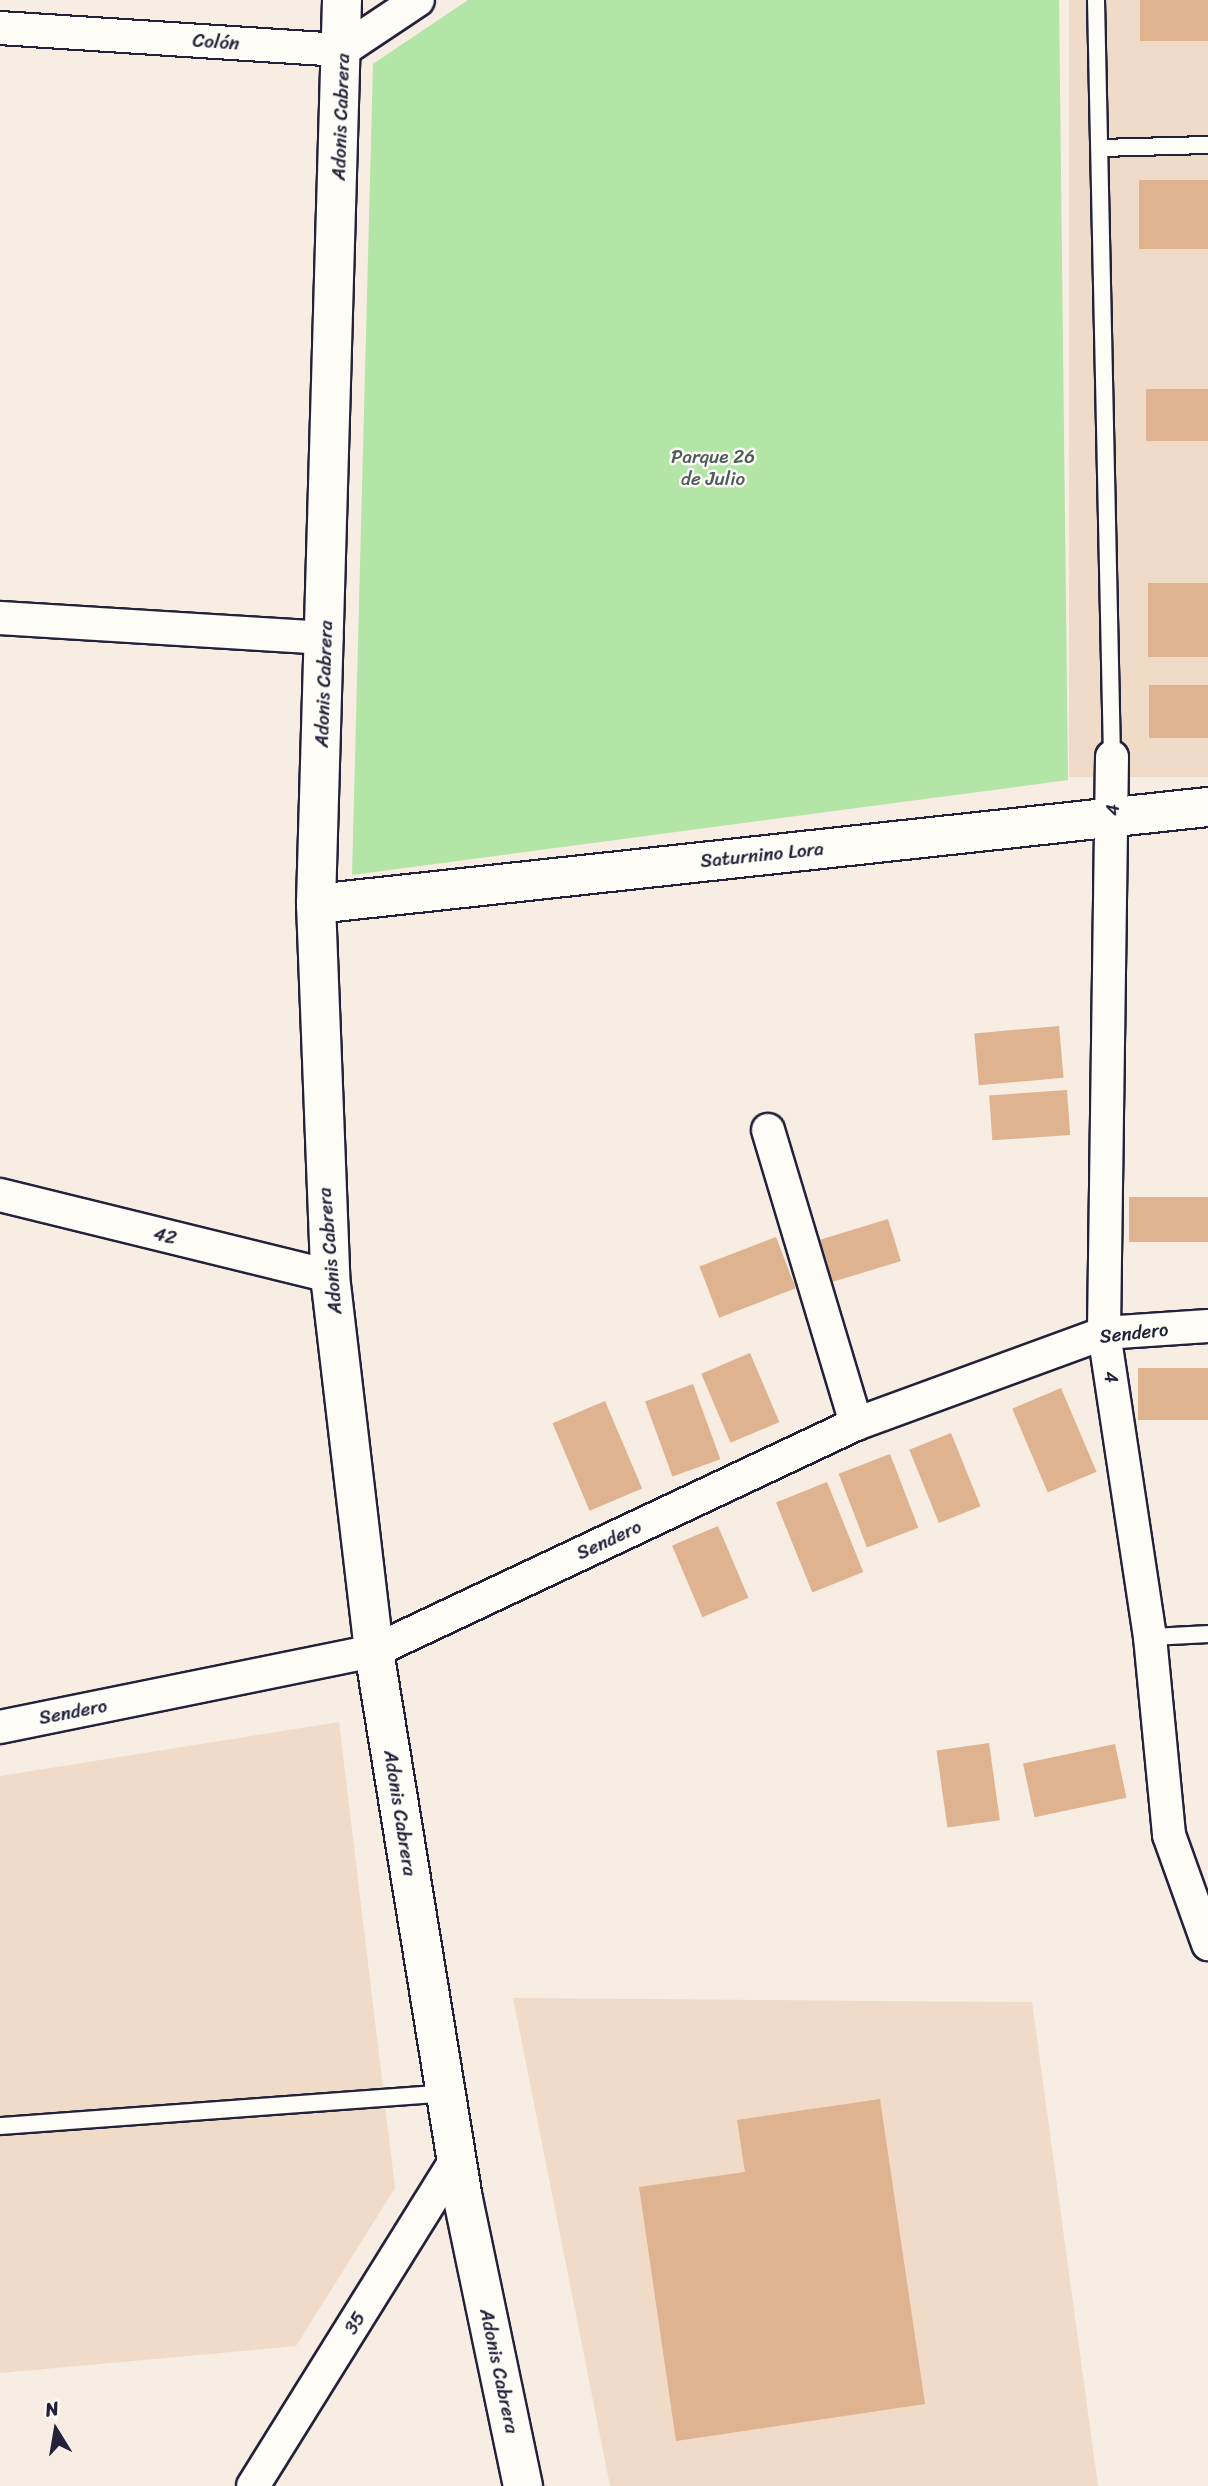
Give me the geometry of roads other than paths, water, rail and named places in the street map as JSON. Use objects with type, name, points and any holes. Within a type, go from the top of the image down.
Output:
[{"type":"street","name":"Adonis Cabrera","points":[[342,0],[343,50],[316,904],[330,1276],[374,1651],[456,2160],[523,2486]]},
{"type":"street","points":[[343,50],[418,0]]},
{"type":"street","name":"Colón","points":[[0,28],[343,50]]},
{"type":"street","points":[[0,618],[326,638]]},
{"type":"street","name":"4","points":[[1112,757],[1114,815],[1104,1333],[1150,1637],[1169,1835],[1208,1944]]},
{"type":"street","name":"Saturnino Lora","points":[[316,904],[1114,815],[1208,807]]},
{"type":"street","points":[[768,1130],[856,1424]]},
{"type":"street","name":"42","points":[[0,1195],[330,1276]]},
{"type":"street","name":"Sendero","points":[[0,1727],[374,1651],[856,1424],[1104,1333],[1208,1326]]},
{"type":"street","name":"35","points":[[253,2486],[456,2160]]},
{"type":"lane","points":[[1096,0],[1112,757]]},
{"type":"lane","points":[[1100,148],[1208,145]]},
{"type":"lane","points":[[1150,1637],[1208,1634]]},
{"type":"lane","points":[[0,2126],[445,2093]]},
{"type":"park label","name":"Parque 26 de Julio","points":[[713,468]]}]
